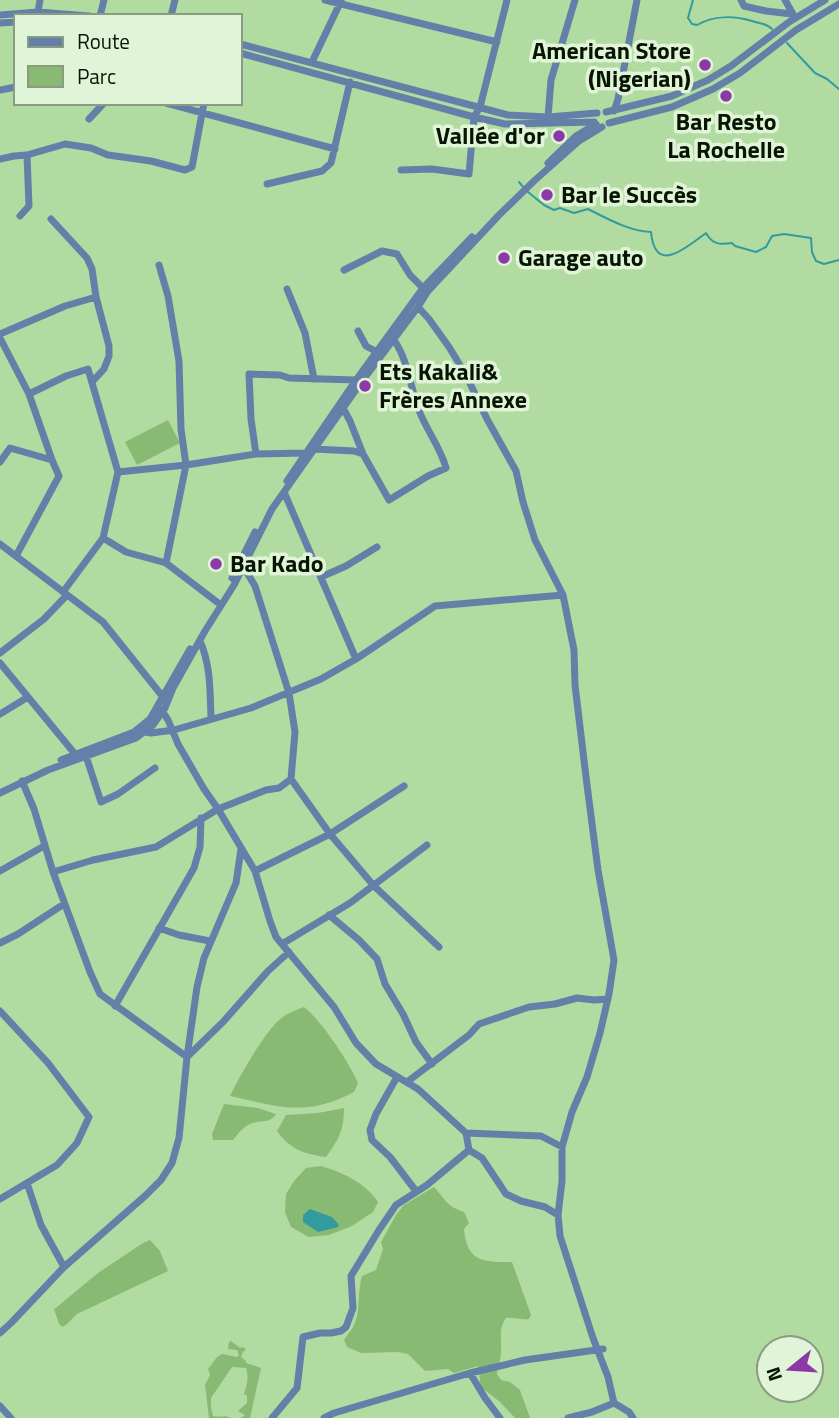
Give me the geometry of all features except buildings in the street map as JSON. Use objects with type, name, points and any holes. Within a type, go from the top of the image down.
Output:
[{"type":"street","points":[[38,12],[40,0]]},
{"type":"street","points":[[325,0],[497,42]]},
{"type":"street","points":[[401,170],[432,169],[469,174],[474,117],[480,107],[507,0]]},
{"type":"street","points":[[548,117],[551,80],[575,0]]},
{"type":"street","points":[[242,54],[505,124],[600,124],[610,116],[618,99],[637,0]]},
{"type":"street","points":[[741,0],[744,6],[795,15]]},
{"type":"street","points":[[785,0],[795,15]]},
{"type":"street","points":[[242,44],[508,115],[548,117],[610,112],[672,96],[731,66],[795,15],[825,0]]},
{"type":"street","points":[[312,62],[341,2]]},
{"type":"street","points":[[0,791],[136,738],[153,725],[243,566],[272,509],[343,408],[428,291],[576,135],[600,124],[672,107],[713,89],[740,73],[796,30],[839,4]]},
{"type":"street","points":[[0,15],[38,12],[64,14]]},
{"type":"street","points":[[267,184],[322,171],[331,163],[350,82]]},
{"type":"street","points":[[89,119],[102,105]]},
{"type":"street","points":[[173,105],[335,149]]},
{"type":"street","points":[[0,159],[27,155],[65,144],[185,170],[192,167],[204,105]]},
{"type":"street","points":[[597,113],[594,117],[600,124]]},
{"type":"street","points":[[20,216],[29,206],[27,155]]},
{"type":"street","points":[[0,791],[20,778],[134,732],[161,709],[163,697],[230,582],[268,508],[355,380],[423,288],[524,189]]},
{"type":"street","points":[[51,219],[88,258],[92,268],[96,297],[109,346],[109,356],[104,369],[92,382]]},
{"type":"street","points":[[344,270],[382,251],[397,254],[410,275],[423,288]]},
{"type":"street","points":[[159,265],[168,296],[179,361],[181,429],[186,465],[166,564]]},
{"type":"street","points":[[287,289],[305,333],[314,379]]},
{"type":"street","points":[[16,556],[59,476],[29,394],[0,336],[65,306],[96,297]]},
{"type":"street","points":[[418,307],[429,318],[466,375],[516,471],[535,540],[563,595],[574,649],[577,699],[598,870],[614,960],[608,999],[587,1077],[572,1112],[562,1147],[558,1215],[560,1236],[600,1350],[614,1403],[629,1412],[633,1418]]},
{"type":"street","points":[[358,331],[366,346],[377,352]]},
{"type":"street","points":[[343,408],[363,454],[389,500],[446,468],[419,411],[407,365],[394,340]]},
{"type":"street","points":[[0,653],[44,619],[65,594],[103,538],[118,472],[88,369],[66,376],[29,394]]},
{"type":"street","points":[[256,454],[249,374],[355,380]]},
{"type":"street","points":[[0,462],[10,448],[51,460]]},
{"type":"street","points":[[314,449],[363,454]]},
{"type":"street","points":[[118,472],[256,454],[305,453]]},
{"type":"street","points":[[284,492],[356,659]]},
{"type":"street","points":[[103,538],[126,552],[166,564],[217,602]]},
{"type":"street","points":[[0,544],[103,622],[163,697]]},
{"type":"street","points":[[321,577],[346,566],[377,547]]},
{"type":"street","points":[[243,566],[256,586],[289,693],[295,732],[291,779],[330,834],[374,886],[439,947]]},
{"type":"street","points":[[145,732],[174,730],[251,708],[289,693],[356,659],[435,606],[563,595]]},
{"type":"street","points":[[200,641],[206,656],[209,677],[211,719]]},
{"type":"street","points":[[0,663],[75,754]]},
{"type":"street","points":[[0,714],[28,697]]},
{"type":"street","points":[[161,709],[204,789],[255,871],[276,936],[334,1007],[356,1043],[376,1064],[418,1089],[467,1133],[541,1136],[562,1147]]},
{"type":"street","points":[[86,756],[101,802],[118,794],[155,768]]},
{"type":"street","points":[[53,872],[93,860],[156,847],[218,808],[266,790],[279,788],[291,779]]},
{"type":"street","points":[[22,781],[34,809],[64,904],[100,994],[187,1056]]},
{"type":"street","points":[[255,871],[330,834],[404,786]]},
{"type":"street","points":[[115,1006],[194,868],[201,847],[201,818]]},
{"type":"street","points":[[282,944],[350,903],[427,845]]},
{"type":"street","points":[[0,871],[44,846]]},
{"type":"street","points":[[0,1333],[64,1267],[145,1196],[161,1180],[172,1163],[179,1138],[197,987],[210,941],[236,883],[242,848]]},
{"type":"street","points":[[0,943],[64,904]]},
{"type":"street","points":[[329,915],[377,959],[385,984],[416,1042],[432,1064]]},
{"type":"street","points":[[159,928],[210,941]]},
{"type":"street","points":[[187,1056],[289,952]]},
{"type":"street","points":[[407,1082],[469,1035],[479,1024],[529,1007],[577,998],[608,999]]},
{"type":"street","points":[[0,1011],[48,1063],[89,1117],[77,1143],[57,1165],[0,1199]]},
{"type":"street","points":[[397,1077],[370,1130],[372,1140],[390,1157],[416,1191]]},
{"type":"street","points":[[467,1133],[469,1150]]},
{"type":"street","points":[[469,1150],[482,1158],[506,1194],[545,1207],[558,1215]]},
{"type":"street","points":[[272,1418],[298,1388],[303,1337],[341,1331],[346,1327],[353,1308],[351,1276],[396,1205],[427,1185],[469,1150]]},
{"type":"street","points":[[27,1183],[41,1224],[64,1267]]},
{"type":"street","points":[[324,1418],[470,1373],[525,1360],[600,1350]]},
{"type":"street","points":[[470,1373],[499,1418]]},
{"type":"street","points":[[568,1418],[614,1403]]},
{"type":"street","points":[[0,1406],[11,1418]]},
{"type":"street","points":[[353,1409],[356,1418]]},
{"type":"green space","points":[[168,420],[180,443],[137,465],[125,442]]},
{"type":"green space","points":[[304,1007],[326,1031],[348,1064],[358,1083],[354,1092],[322,1105],[293,1108],[230,1096],[252,1056],[273,1027],[285,1016]]},
{"type":"green space","points":[[224,1104],[258,1108],[276,1114],[270,1120],[247,1125],[233,1140],[213,1140],[212,1134]]},
{"type":"green space","points":[[344,1108],[340,1134],[326,1157],[298,1150],[287,1143],[277,1131],[286,1115]]},
{"type":"green space","points":[[321,1166],[353,1179],[367,1189],[378,1202],[373,1212],[352,1226],[329,1235],[309,1237],[291,1227],[285,1212],[286,1194],[306,1168]]},
{"type":"green space","points":[[434,1187],[450,1205],[464,1212],[469,1223],[464,1229],[466,1240],[473,1254],[485,1261],[512,1262],[531,1315],[529,1319],[506,1318],[501,1330],[501,1357],[497,1374],[501,1380],[510,1382],[520,1390],[530,1418],[515,1418],[481,1387],[478,1366],[454,1373],[448,1369],[425,1371],[408,1354],[361,1353],[347,1347],[344,1340],[356,1319],[362,1276],[376,1270],[383,1249],[381,1242],[396,1215],[404,1205]]},
{"type":"green space","points":[[150,1240],[160,1251],[168,1271],[77,1314],[62,1327],[59,1324],[54,1309],[98,1273]]},
{"type":"green space","points":[[231,1341],[246,1349],[241,1357],[246,1363],[261,1368],[250,1418],[241,1418],[245,1415],[238,1411],[247,1403],[247,1396],[244,1394],[246,1368],[232,1367],[211,1398],[213,1416],[230,1418],[209,1418],[205,1385],[210,1375],[208,1369],[222,1354],[237,1357],[239,1355],[237,1350],[228,1349]]},
{"type":"water","points":[[310,1209],[332,1217],[338,1227],[318,1232],[303,1222],[303,1215]]},
{"type":"waterway","points":[[693,0],[688,18],[692,24],[732,17],[763,24],[772,29]]},
{"type":"waterway","points":[[787,43],[815,73],[839,89]]},
{"type":"waterway","points":[[519,182],[524,188]]},
{"type":"waterway","points":[[528,192],[554,210],[560,208],[574,213],[588,209],[627,227],[651,232],[654,245],[659,253],[665,255],[681,250],[706,233],[716,243],[732,243],[756,252],[766,247],[772,236],[784,234],[811,238],[816,261],[824,264],[839,260]]},
{"type":"place","name":"American Store (Nigerian)","points":[[705,65]]},
{"type":"place","name":"Bar Resto La Rochelle","points":[[726,96]]},
{"type":"place","name":"Vallée d'or","points":[[559,136]]},
{"type":"place","name":"Bar le Succès","points":[[547,195]]},
{"type":"place","name":"Garage auto","points":[[504,258]]},
{"type":"place","name":"Ets Kakali& Frères Annexe","points":[[365,386]]},
{"type":"place","name":"Bar Kado","points":[[216,564]]}]
